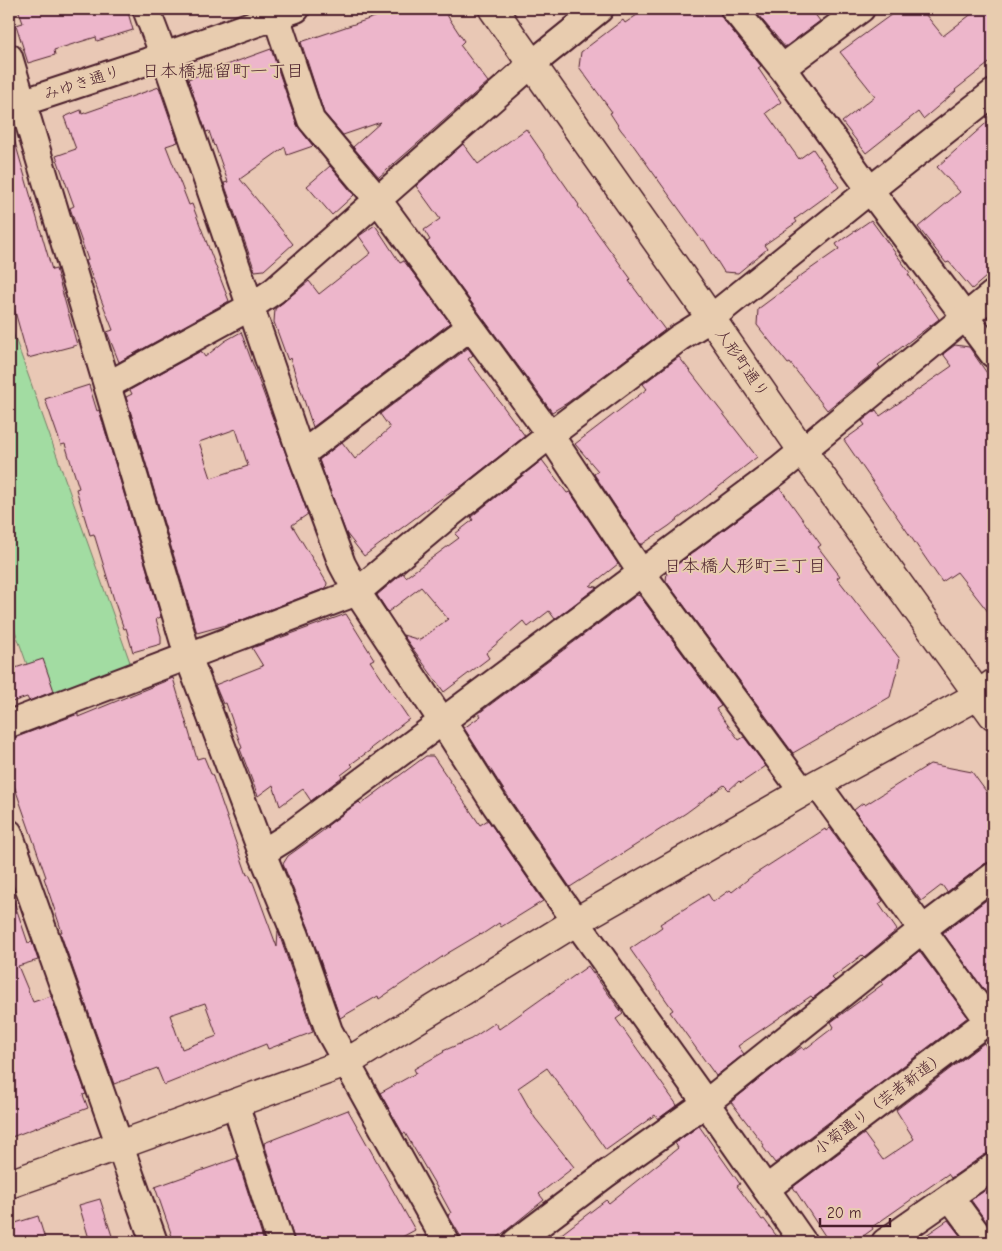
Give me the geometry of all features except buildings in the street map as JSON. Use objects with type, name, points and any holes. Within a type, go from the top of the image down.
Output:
[{"type":"street","points":[[146,9],[342,564],[357,592],[496,806],[575,922],[706,1103],[803,1242]]},
{"type":"street","name":"人形町通り","points":[[493,9],[802,450],[989,698]]},
{"type":"street","points":[[108,385],[250,307],[274,290],[532,64],[600,9]]},
{"type":"street","points":[[734,9],[782,68],[870,190],[993,354]]},
{"type":"street","points":[[782,68],[861,9]]},
{"type":"street","points":[[286,12],[311,120],[378,200],[550,435],[641,572],[923,929],[992,1022]]},
{"type":"street","name":"みゆき通り","points":[[15,104],[164,56],[286,12]]},
{"type":"street","points":[[9,57],[15,104],[108,385],[188,656],[262,853],[296,936],[328,1031],[446,1242]]},
{"type":"street","points":[[9,724],[357,592],[445,518],[550,435],[680,338],[711,318],[993,93]]},
{"type":"street","points":[[262,853],[286,838],[779,470],[993,294]]},
{"type":"street","points":[[302,454],[470,327]]},
{"type":"street","points":[[9,1184],[120,1146],[346,1062],[575,922],[810,788],[989,698]]},
{"type":"street","points":[[9,833],[154,1242]]},
{"type":"street","points":[[516,1242],[606,1174],[706,1103],[923,929],[993,876]]},
{"type":"street","name":"小菊通り（芸者新道）","points":[[766,1189],[992,1022]]},
{"type":"street","points":[[235,1103],[280,1242]]},
{"type":"street","points":[[885,1242],[993,1167]]},
{"type":"street","points":[[950,1197],[983,1242]]},
{"type":"green space","points":[[9,321],[131,665],[39,698],[9,614]]},
{"type":"district","name":"日本橋堀留町一丁目","points":[[223,71]]},
{"type":"district","name":"日本橋人形町三丁目","points":[[745,566]]}]
